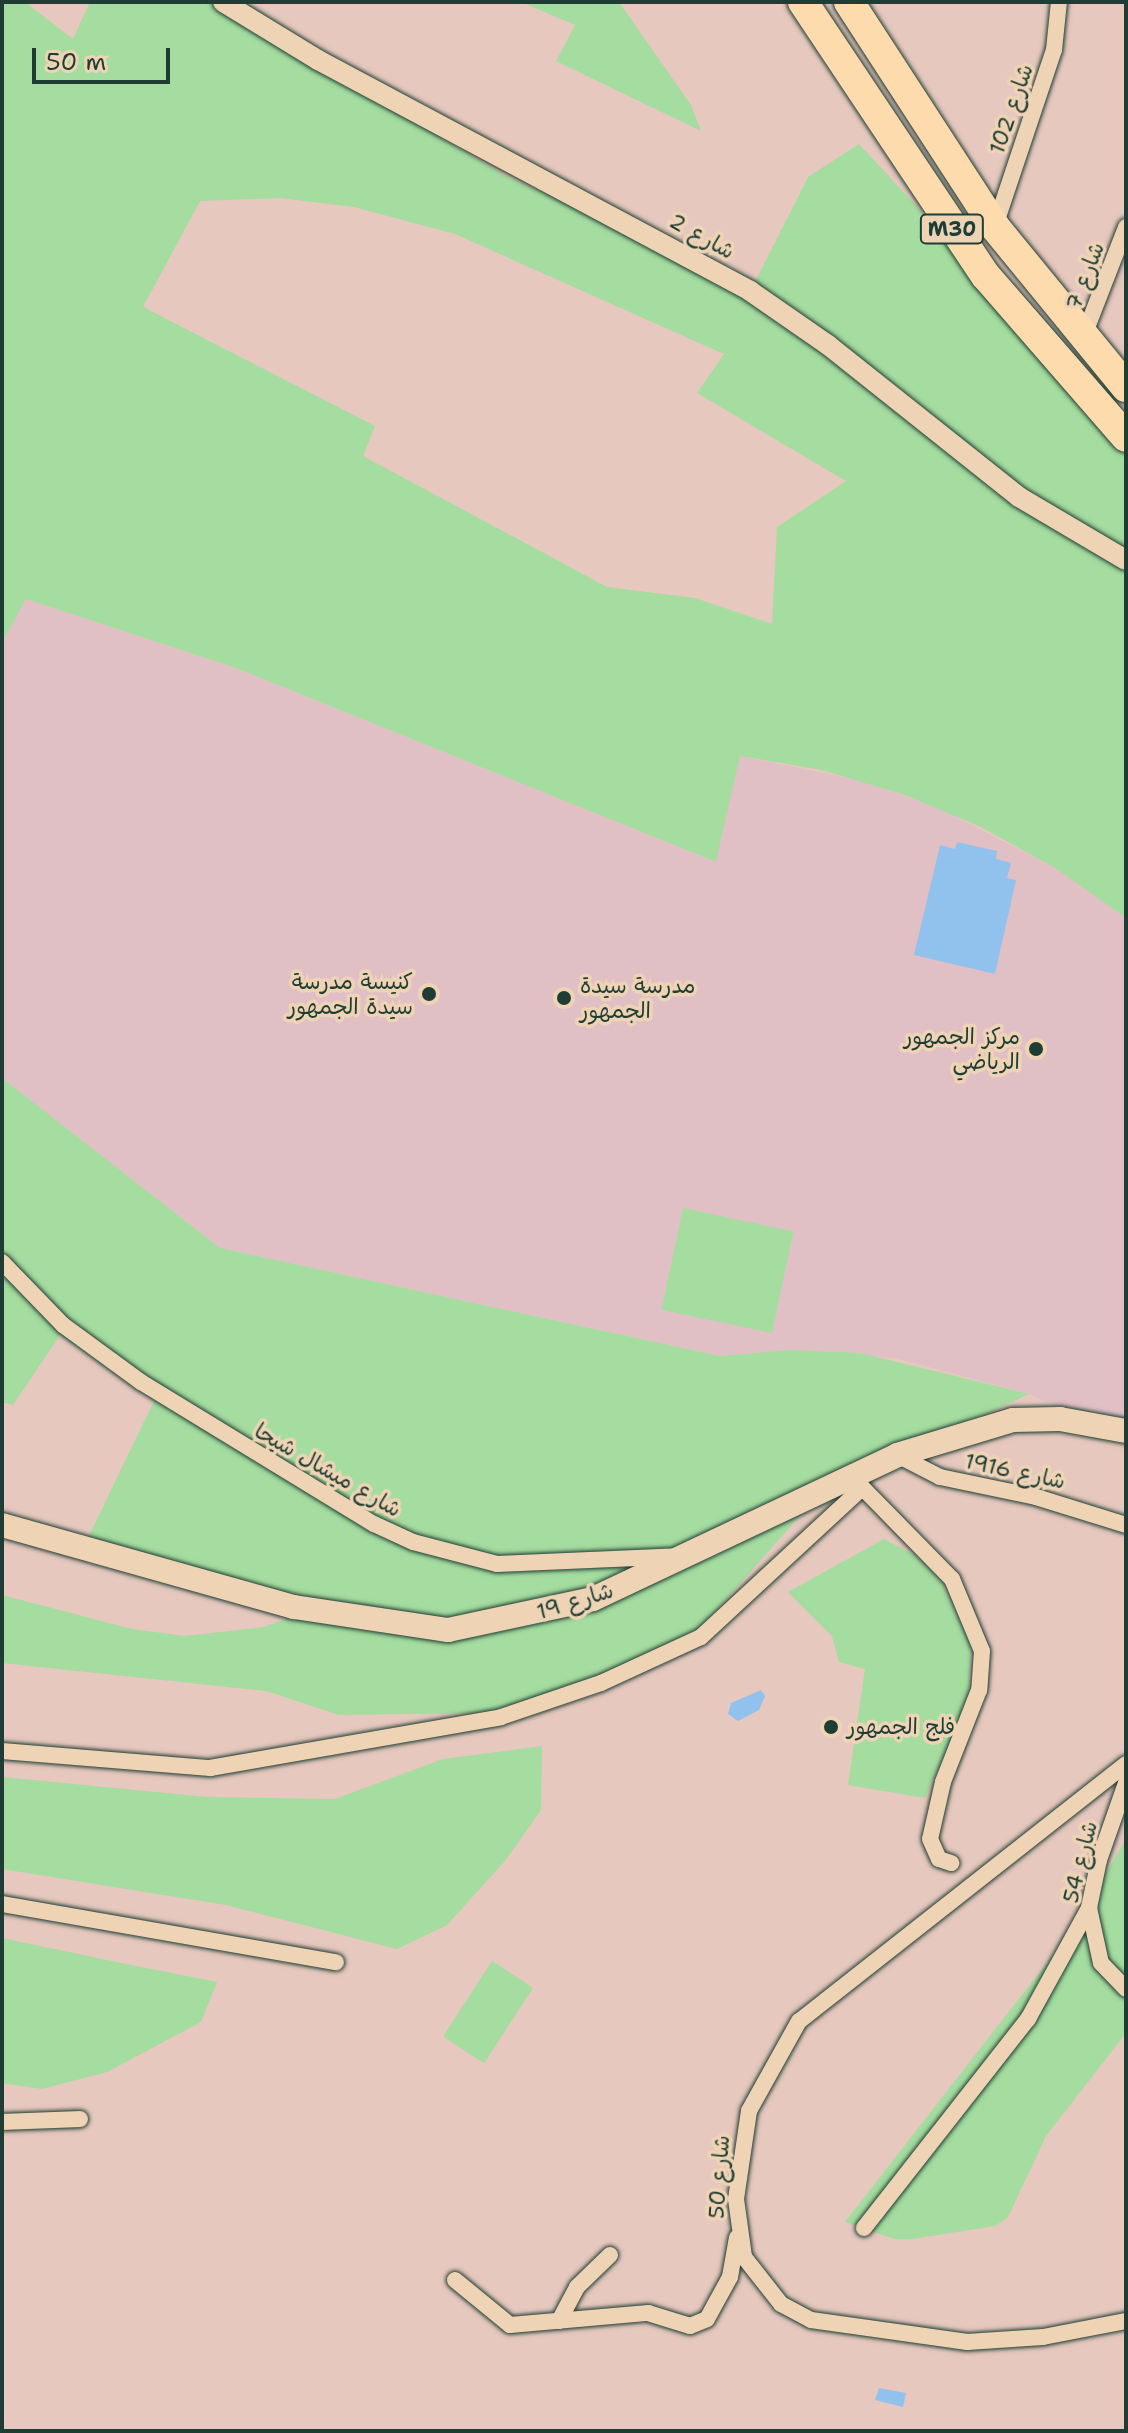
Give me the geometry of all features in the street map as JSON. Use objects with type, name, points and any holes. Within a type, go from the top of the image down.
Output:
[{"type":"highway","name":"M30","points":[[803,2],[986,276],[1126,437]]},
{"type":"highway","name":"M30","points":[[849,2],[995,227],[1083,340],[1126,387]]},
{"type":"main road","name":"شارع 19","points":[[2,1525],[294,1607],[448,1630],[593,1599],[857,1482],[897,1455],[1013,1420],[1060,1419],[1126,1431]]},
{"type":"street","name":"شارع 2","points":[[223,2],[318,60],[750,291],[869,377],[1019,497],[1126,560]]},
{"type":"street","name":"شارع 102","points":[[995,227],[1054,50],[1059,2]]},
{"type":"street","name":"شارع 7","points":[[1083,340],[1126,227]]},
{"type":"street","name":"شارع ميشال شيحا","points":[[2,1262],[63,1325],[141,1382],[374,1524],[413,1542],[497,1564],[691,1556]]},
{"type":"street","name":"شارع 1916","points":[[897,1455],[940,1477],[1036,1497],[1126,1525]]},
{"type":"street","points":[[2,1751],[210,1768],[501,1717],[601,1683],[701,1637],[857,1482],[952,1579],[982,1651],[979,1690],[943,1782],[930,1839],[939,1859],[951,1863]]},
{"type":"street","name":"شارع 50","points":[[1126,1764],[799,2021],[757,2092],[742,2133],[738,2233],[744,2257],[762,2283],[781,2304],[811,2320],[967,2342],[1043,2337],[1126,2321]]},
{"type":"street","name":"شارع 54","points":[[1126,1783],[1099,1860],[1089,1908],[1101,1963],[1126,1989]]},
{"type":"street","points":[[2,1904],[336,1962]]},
{"type":"street","points":[[864,2228],[1028,2019],[1089,1908]]},
{"type":"street","points":[[2,2122],[80,2119]]},
{"type":"street","points":[[455,2280],[510,2325],[648,2313],[690,2326],[707,2319],[730,2277],[738,2233]]},
{"type":"street","points":[[559,2321],[577,2287],[610,2255]]},
{"type":"shaded area","name":"مدرسة سيدة الجمهور","points":[[26,599],[236,668],[715,862],[740,756],[863,781],[941,809],[1055,868],[1126,918],[1126,1436],[1029,1394],[895,1358],[789,1350],[721,1356],[220,1248],[2,1078],[2,643]]},
{"type":"green space","points":[[2,2],[25,2],[73,39],[90,2],[221,2],[255,29],[506,176],[752,288],[808,177],[859,144],[1126,433],[1126,918],[1055,868],[979,826],[902,794],[822,770],[740,756],[716,862],[236,668],[26,599],[2,643]],"holes":[[[279,198],[354,207],[455,234],[724,354],[697,393],[846,481],[777,527],[772,624],[695,598],[607,587],[363,456],[375,426],[143,307],[200,201]]]},
{"type":"green space","points":[[521,2],[619,2],[691,105],[701,131],[556,61],[575,25]]},
{"type":"green space","points":[[2,1078],[220,1248],[720,1356],[789,1350],[860,1353],[1029,1394],[934,1438],[806,1509],[705,1623],[680,1643],[570,1697],[479,1713],[339,1715],[266,1691],[2,1663],[2,1595],[132,1629],[185,1636],[264,1627],[312,1610],[85,1544],[154,1401],[60,1335],[13,1405],[2,1402]]},
{"type":"green space","points":[[683,1208],[794,1231],[772,1333],[661,1310]]},
{"type":"green space","points":[[884,1539],[916,1556],[941,1580],[971,1646],[968,1702],[925,1798],[848,1785],[865,1669],[839,1662],[832,1636],[788,1592]]},
{"type":"green space","points":[[542,1746],[541,1810],[505,1861],[447,1925],[397,1949],[226,1905],[2,1869],[2,1777],[207,1797],[335,1799],[443,1759]]},
{"type":"green space","points":[[1126,1839],[1126,2033],[1046,2136],[1008,2217],[995,2226],[912,2239],[894,2239],[845,2222],[1074,1928]]},
{"type":"green space","points":[[2,1938],[217,1982],[201,2022],[107,2072],[42,2089],[2,2083]]},
{"type":"green space","points":[[492,1961],[533,1988],[484,2063],[443,2036]]},
{"type":"water","points":[[957,842],[997,851],[996,859],[1011,863],[1007,878],[1016,880],[995,974],[914,955],[940,845],[955,849]]},
{"type":"water","points":[[761,1690],[765,1696],[759,1710],[738,1721],[728,1714],[731,1703]]},
{"type":"water","points":[[879,2388],[906,2393],[903,2407],[875,2400]]},
{"type":"place","name":"كنيسة مدرسة سيدة الجمهور","points":[[429,994]]},
{"type":"place","name":"مدرسة سيدة الجمهور","points":[[564,998]]},
{"type":"place","name":"مركز الجمهور الرياضي","points":[[1036,1049]]},
{"type":"place","name":"فلج الجمهور","points":[[831,1727]]}]
